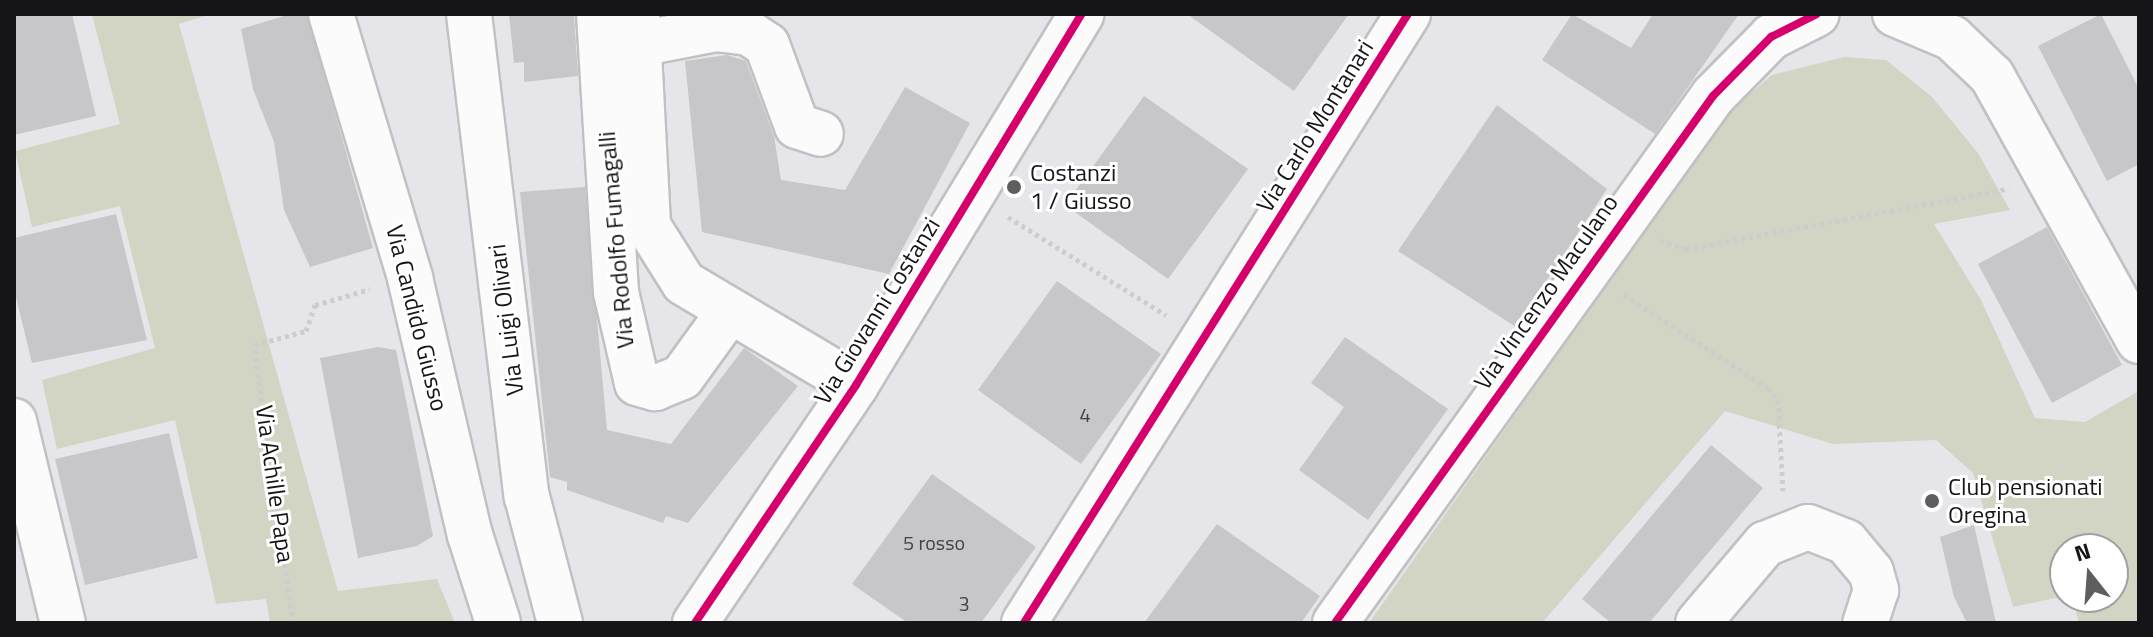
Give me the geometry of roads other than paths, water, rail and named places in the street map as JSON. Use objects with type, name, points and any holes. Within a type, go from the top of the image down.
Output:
[{"type":"street","name":"Via Candido Giusso","points":[[331,14],[410,278],[470,535],[498,623]]},
{"type":"street","name":"Via Luigi Olivari","points":[[469,14],[527,497],[560,623]]},
{"type":"street","name":"Via Rodolfo Fumagalli","points":[[599,14],[616,292],[637,383],[655,388],[682,377],[729,312]]},
{"type":"street","name":"Via Giovanni Costanzi","points":[[695,623],[856,385],[1082,14]]},
{"type":"street","name":"Via Carlo Montanari","points":[[1024,623],[1207,340],[1408,14]]},
{"type":"street","name":"Via Vincenzo Maculano","points":[[1335,623],[1713,96],[1771,37],[1817,14]]},
{"type":"street","points":[[1895,14],[1952,38],[1992,76],[2139,341]]},
{"type":"street","name":"Via Rodolfo Fumagalli","points":[[821,134],[797,126],[767,45],[749,33],[716,29],[638,29],[648,226],[684,283],[856,385]]},
{"type":"street","points":[[14,421],[63,623]]},
{"type":"street","points":[[1698,623],[1765,544],[1808,527],[1829,531],[1858,554],[1876,590],[1878,619]]},
{"type":"place","name":"Costanzi 1 / Giusso","points":[[1014,187]]},
{"type":"place","name":"Club pensionati Oregina","points":[[1932,501]]}]
